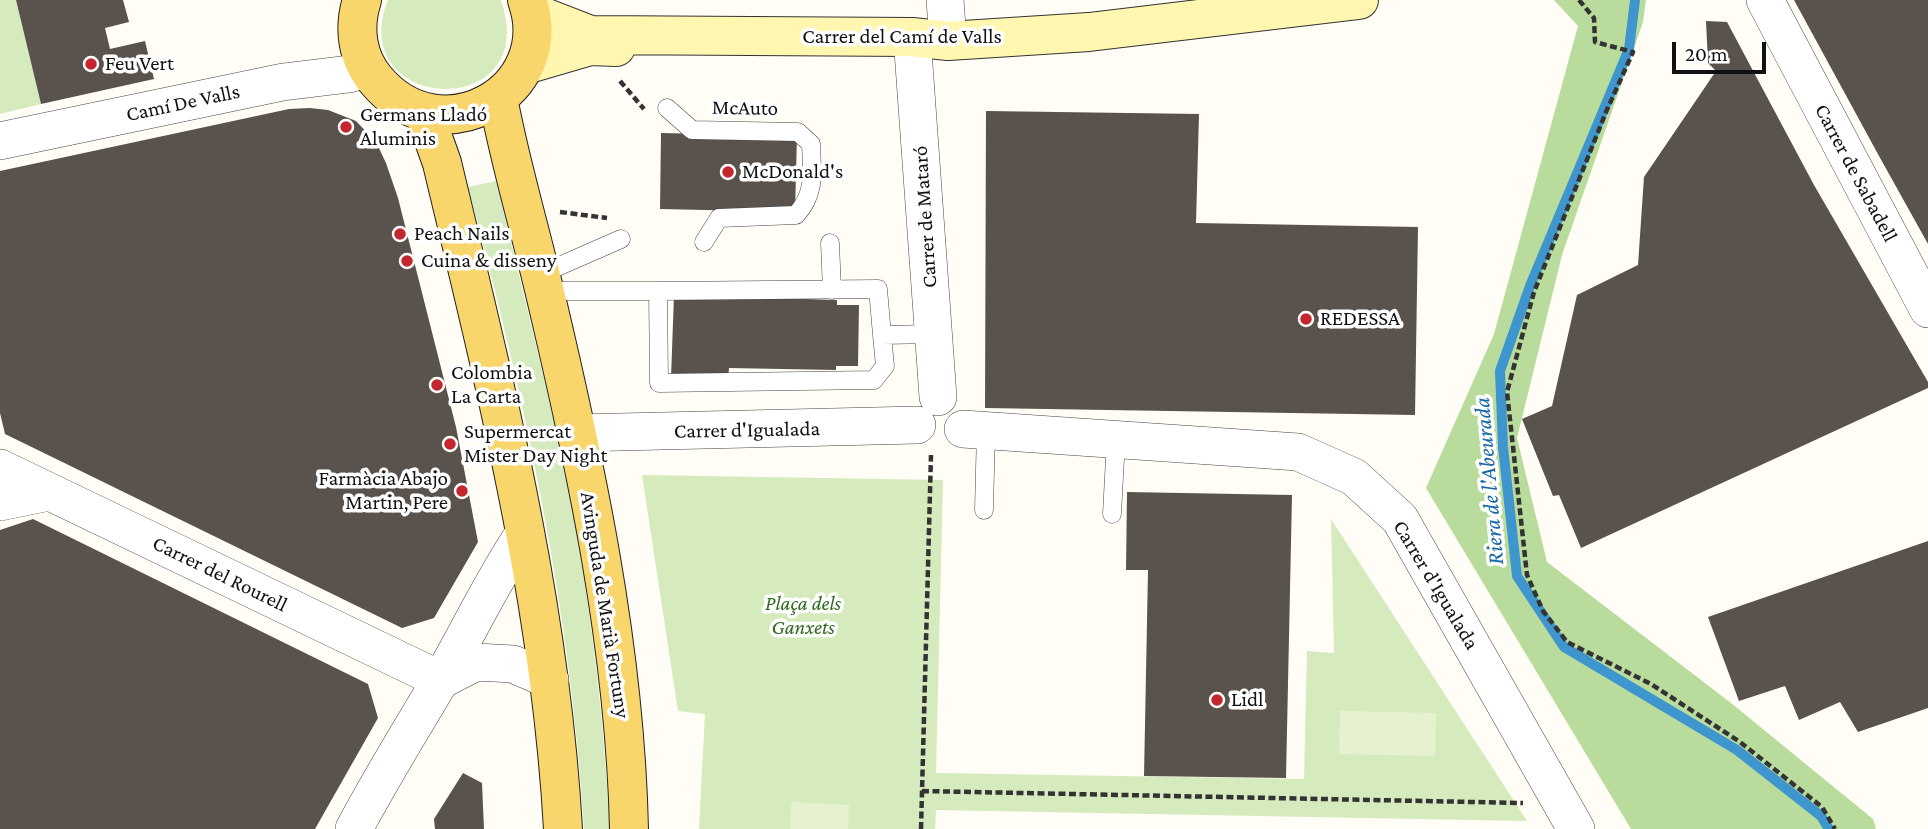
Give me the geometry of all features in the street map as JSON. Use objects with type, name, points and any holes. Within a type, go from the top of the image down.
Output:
[{"type":"main road","points":[[362,0],[357,34],[366,68],[385,92],[404,107],[425,115],[454,115],[498,98],[525,65],[531,42],[529,6]]},
{"type":"main road","name":"Carrer del Camí de Valls","points":[[525,65],[590,40],[924,43],[1089,32],[1359,0]]},
{"type":"main road","name":"Carrer del Camí de Valls","points":[[529,6],[590,40]]},
{"type":"main road","name":"Avinguda de Marià Fortuny","points":[[498,98],[506,145],[543,283],[577,433],[607,599],[622,706],[629,829]]},
{"type":"main road","points":[[425,115],[442,163],[494,374],[525,532],[550,680],[563,829]]},
{"type":"street","name":"Carrer de Mataró","points":[[945,0],[924,43],[934,334],[947,425]]},
{"type":"street","name":"Carrer de Sabadell","points":[[1765,0],[1928,309]]},
{"type":"street","name":"Camí De Valls","points":[[0,141],[283,82],[349,74],[366,68]]},
{"type":"street","name":"Carrer d'Igualada","points":[[577,433],[947,425],[1298,452],[1354,477],[1400,519],[1569,817]]},
{"type":"street","name":"Carrer del Rourell","points":[[0,468],[441,680]]},
{"type":"street","points":[[0,502],[49,492]]},
{"type":"street","points":[[354,829],[399,747],[441,680],[500,569],[525,532]]},
{"type":"street","points":[[441,680],[476,662],[513,664],[550,680]]},
{"type":"lane","name":"McAuto","points":[[667,108],[692,130],[798,132],[811,144],[812,182],[808,202],[796,215],[719,218],[704,242]]},
{"type":"lane","points":[[543,283],[621,239]]},
{"type":"lane","points":[[830,243],[832,289]]},
{"type":"lane","points":[[543,283],[658,290],[878,289],[885,366],[874,380],[659,383],[658,290]]},
{"type":"lane","points":[[882,335],[934,334]]},
{"type":"lane","points":[[947,425],[984,510]]},
{"type":"lane","points":[[1112,514],[1115,439]]},
{"type":"path","points":[[1579,0],[1594,18],[1595,42],[1633,52],[1534,292],[1507,392],[1527,575],[1543,611],[1567,642],[1651,684],[1740,742],[1822,807],[1835,829]]},
{"type":"path","points":[[524,209],[612,218]]},
{"type":"path","points":[[921,829],[947,425]]},
{"type":"path","points":[[922,791],[1569,817]]},
{"type":"green space","points":[[0,0],[16,0],[41,104],[0,114]]},
{"type":"green space","points":[[388,0],[501,0],[506,40],[495,68],[472,84],[443,89],[415,82],[393,65],[382,38]]},
{"type":"green space","points":[[1554,0],[1646,0],[1643,22],[1562,255],[1517,438],[1547,562],[1731,703],[1873,819],[1876,829],[1631,829],[1426,488],[1494,334],[1578,26]]},
{"type":"green space","points":[[496,181],[573,513],[596,670],[610,829],[584,829],[578,747],[557,586],[526,425],[468,187]]},
{"type":"green space","name":"Plaça dels Ganxets","points":[[642,475],[943,480],[936,773],[1304,779],[1307,651],[1334,653],[1331,519],[1527,821],[936,810],[935,829],[699,829],[705,714],[678,711]]},
{"type":"green space","points":[[1340,711],[1436,713],[1435,756],[1339,754]]},
{"type":"green space","points":[[791,802],[849,805],[848,829],[790,829]]},
{"type":"building","name":"Feu Vert","points":[[16,0],[123,0],[129,22],[105,28],[110,49],[145,41],[154,79],[41,104]]},
{"type":"building","points":[[1794,0],[1928,0],[1928,244],[1879,156]]},
{"type":"building","points":[[1706,21],[1727,22],[1814,185],[1928,382],[1928,388],[1581,548],[1559,495],[1553,496],[1522,419],[1552,406],[1577,295],[1638,265],[1644,177],[1716,71],[1708,63]]},
{"type":"building","points":[[289,109],[328,110],[356,121],[376,142],[386,163],[398,198],[456,427],[478,542],[434,618],[402,628],[5,434],[0,413],[0,171]]},
{"type":"building","points":[[986,111],[1199,114],[1196,223],[1418,227],[1415,415],[985,408]]},
{"type":"building","name":"McDonald's","points":[[661,133],[797,136],[795,212],[660,209]]},
{"type":"building","points":[[674,295],[837,300],[837,305],[859,305],[858,366],[836,366],[836,370],[729,368],[728,380],[671,378]]},
{"type":"building","name":"Lidl","points":[[1127,492],[1292,495],[1286,778],[1144,776],[1148,570],[1126,570]]},
{"type":"building","points":[[33,519],[368,684],[378,718],[315,829],[0,829],[0,530]]},
{"type":"building","points":[[1928,541],[1928,708],[1858,732],[1840,702],[1799,720],[1785,686],[1739,701],[1708,617]]},
{"type":"building","points":[[463,773],[482,783],[484,829],[435,829],[434,819]]},
{"type":"waterway","name":"Riera de l'Abeurada","points":[[1635,0],[1629,49],[1530,286],[1500,371],[1503,447],[1517,576],[1564,647],[1737,750],[1821,816],[1829,829]]},
{"type":"place","name":"Feu Vert","points":[[91,64]]},
{"type":"place","name":"Germans Lladó Aluminis","points":[[346,127]]},
{"type":"place","name":"McDonald's","points":[[728,172]]},
{"type":"place","name":"Peach Nails","points":[[400,234]]},
{"type":"place","name":"Cuina & disseny","points":[[407,261]]},
{"type":"place","name":"REDESSA","points":[[1306,319]]},
{"type":"place","name":"Colombia La Carta","points":[[437,385]]},
{"type":"place","name":"Supermercat Mister Day Night","points":[[450,444]]},
{"type":"place","name":"Farmàcia Abajo Martin, Pere","points":[[462,491]]},
{"type":"place","name":"Lidl","points":[[1217,700]]}]
